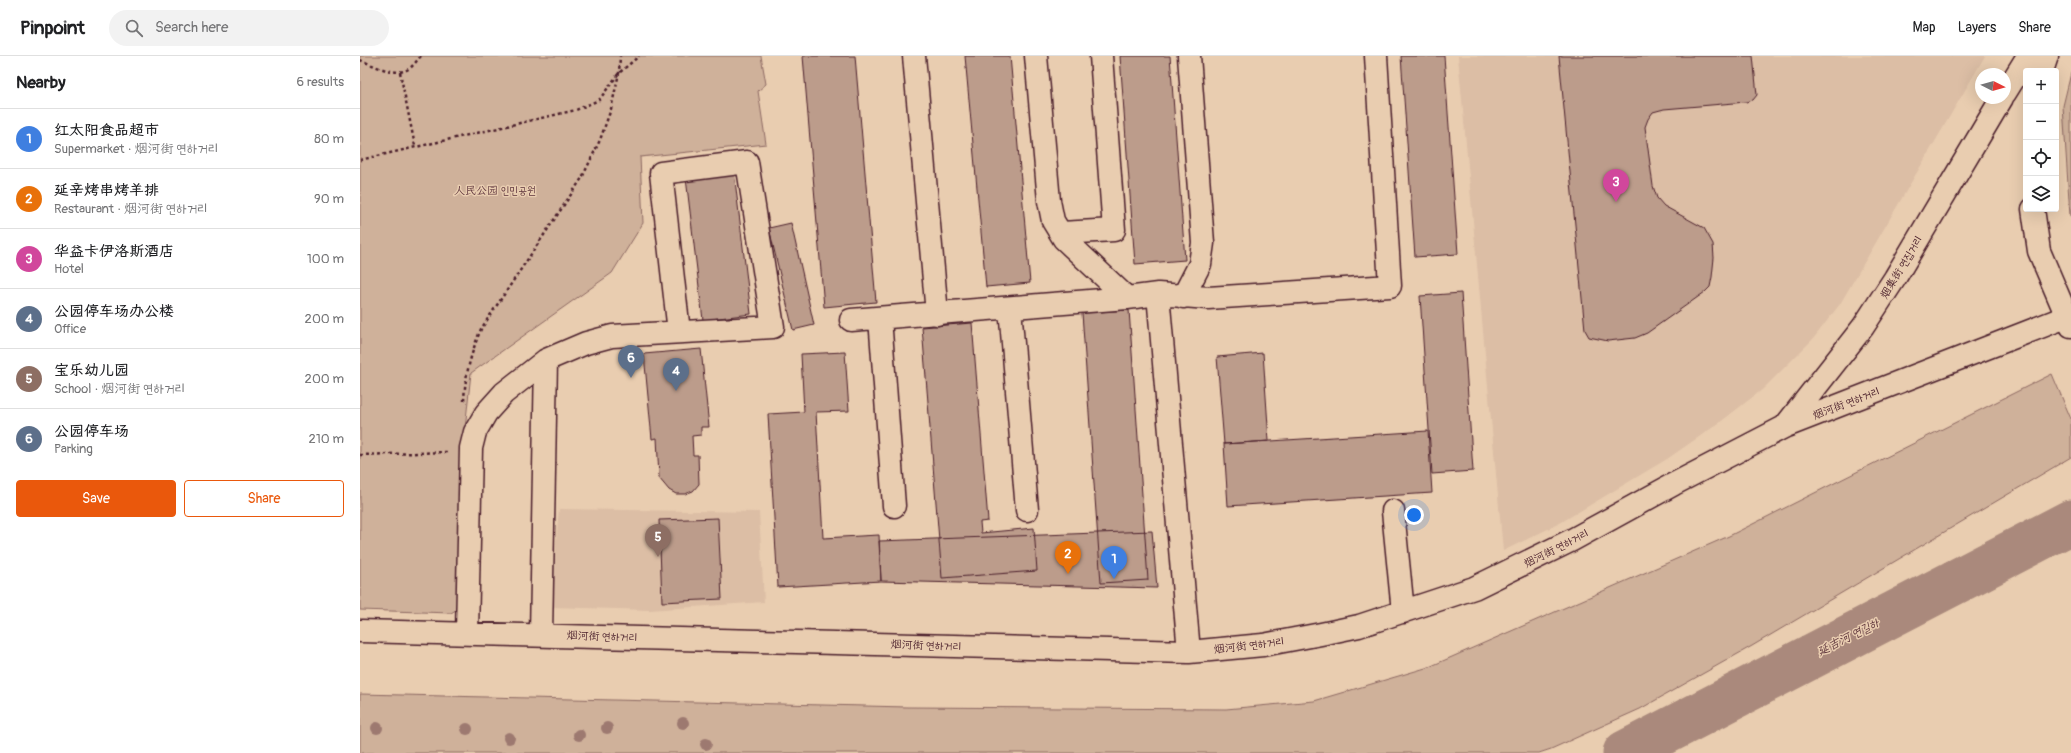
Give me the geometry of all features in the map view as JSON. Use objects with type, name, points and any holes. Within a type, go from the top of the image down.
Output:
[{"type":"street","points":[[914,56],[936,314]]},
{"type":"street","points":[[1036,56],[1049,201],[1053,222],[1064,239],[1127,298]]},
{"type":"street","points":[[1061,233],[1114,230],[1100,56]]},
{"type":"street","points":[[1183,297],[1200,264],[1202,243],[1189,56]]},
{"type":"street","points":[[851,320],[1010,308],[1158,294],[1208,298],[1390,286],[1376,56]]},
{"type":"street","points":[[2011,84],[2028,56]]},
{"type":"street","points":[[2043,68],[2047,56]]},
{"type":"street","name":"烟集街 연집거리","points":[[1786,426],[1863,327],[1895,278],[1998,104]]},
{"type":"street","points":[[467,633],[471,448],[475,432],[486,413],[504,393],[546,360],[586,343],[612,336],[773,327],[747,162],[661,173],[679,332]]},
{"type":"street","points":[[2033,212],[2038,251],[2070,317]]},
{"type":"street","points":[[1158,294],[1189,652]]},
{"type":"street","points":[[1010,308],[1027,510]]},
{"type":"street","name":"烟河街 연하거리","points":[[360,631],[1189,652],[1263,645],[1359,626],[1474,588],[1572,540],[1674,484],[1786,426],[2070,317]]},
{"type":"street","points":[[880,318],[894,506]]},
{"type":"street","points":[[541,635],[546,360]]},
{"type":"street","points":[[1393,511],[1403,612]]},
{"type":"path","points":[[360,60],[379,68],[400,72],[409,69],[421,56]]},
{"type":"path","points":[[464,407],[465,376],[471,352],[481,329],[582,178],[600,140],[611,109],[619,73],[620,56]]},
{"type":"path","points":[[360,160],[576,110],[599,100],[619,73],[639,56]]},
{"type":"path","points":[[400,72],[416,146]]},
{"type":"path","points":[[360,455],[454,452]]},
{"type":"shaded area","points":[[1458,56],[1985,56],[1978,68],[1975,68],[1975,73],[1840,304],[1813,339],[1763,389],[1719,423],[1667,459],[1560,523],[1503,551]]},
{"type":"shaded area","points":[[559,509],[759,512],[764,602],[650,610],[550,607]]},
{"type":"green space","name":"人民公园 인민공원","points":[[360,56],[761,56],[766,84],[758,91],[766,144],[640,157],[643,223],[612,273],[471,373],[465,429],[462,606],[451,613],[360,610]]},
{"type":"green space","points":[[2071,73],[2071,216],[2070,216],[2063,106]]},
{"type":"green space","points":[[2052,374],[2071,419],[2071,457],[1752,646],[1640,709],[1539,753],[360,753],[360,694],[907,707],[1226,709],[1314,701],[1429,667],[1729,536]]},
{"type":"building","points":[[803,56],[855,56],[876,302],[824,307]]},
{"type":"building","points":[[965,56],[1010,56],[1030,283],[986,287]]},
{"type":"building","points":[[1120,56],[1170,56],[1185,260],[1135,264]]},
{"type":"building","points":[[1401,56],[1444,56],[1458,254],[1415,257]]},
{"type":"building","points":[[1559,56],[1753,56],[1757,95],[1753,100],[1746,102],[1664,109],[1653,112],[1648,119],[1645,127],[1653,186],[1657,198],[1664,206],[1704,228],[1713,244],[1714,258],[1710,287],[1647,333],[1635,338],[1608,341],[1589,337],[1585,330]]},
{"type":"building","points":[[734,172],[751,314],[703,320],[686,178]]},
{"type":"building","points":[[791,223],[814,325],[793,330],[769,228]]},
{"type":"building","points":[[1461,293],[1473,471],[1432,474],[1420,296]]},
{"type":"building","points":[[1129,310],[1148,580],[1101,583],[1082,313]]},
{"type":"building","points":[[972,323],[988,521],[980,522],[981,533],[1034,528],[1037,571],[942,578],[922,327]]},
{"type":"building","points":[[701,349],[709,427],[701,427],[701,435],[692,436],[693,455],[698,455],[699,484],[693,491],[685,494],[676,494],[669,490],[659,478],[657,438],[652,439],[644,354]]},
{"type":"building","points":[[845,352],[849,411],[816,412],[823,538],[879,535],[881,581],[778,587],[768,414],[804,412],[801,354]]},
{"type":"building","points":[[1263,353],[1269,441],[1224,444],[1217,357]]},
{"type":"building","points":[[1428,431],[1432,493],[1228,506],[1224,444]]},
{"type":"building","points":[[718,518],[722,599],[662,602],[659,520]]},
{"type":"building","points":[[1152,531],[1157,588],[881,581],[879,541]]},
{"type":"waterway","name":"延吉河 연길하","points":[[1625,753],[2071,522]]},
{"type":"place","name":"华益卡伊洛斯酒店","points":[[1616,202]]},
{"type":"place","name":"公园停车场","points":[[631,378]]},
{"type":"place","name":"公园停车场办公楼","points":[[676,391]]},
{"type":"place","name":"宝乐幼儿园","points":[[658,557]]},
{"type":"place","name":"延辛烤串烤羊排","points":[[1068,574]]},
{"type":"place","name":"红太阳食品超市","points":[[1114,579]]}]
